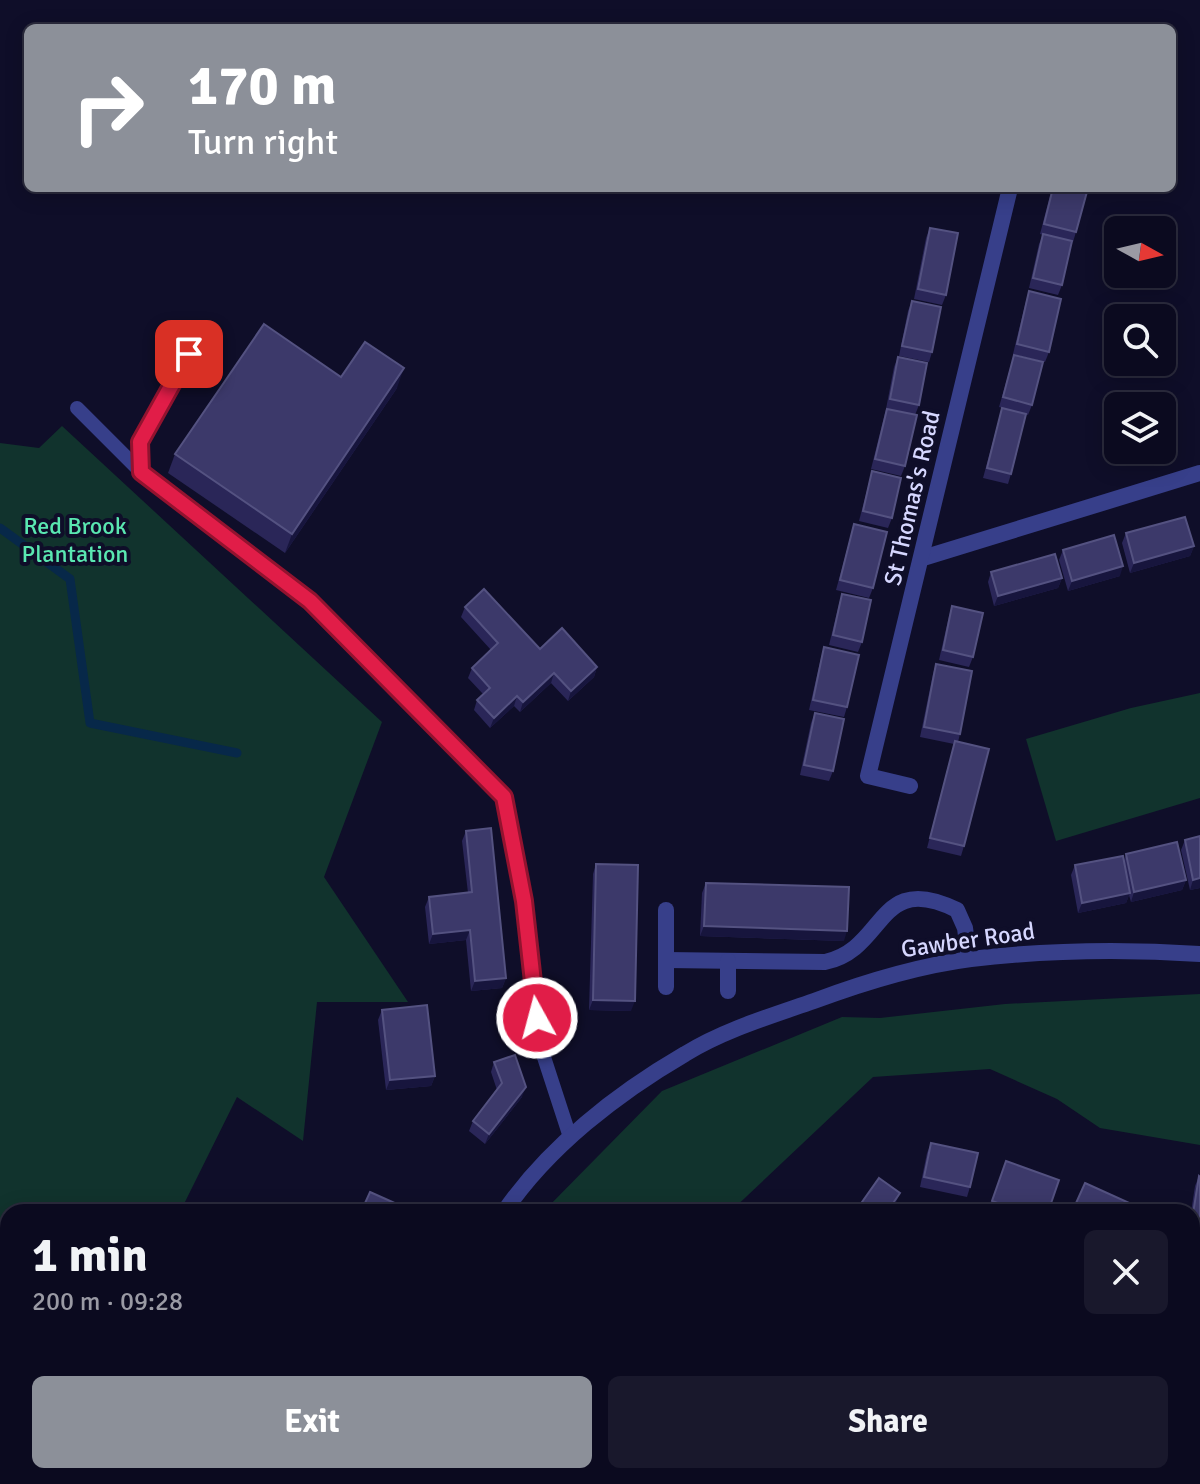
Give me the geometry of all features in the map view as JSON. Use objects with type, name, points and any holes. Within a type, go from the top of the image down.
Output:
[{"type":"street","name":"St Thomas's Road","points":[[910,786],[868,776],[1009,192]]},
{"type":"street","points":[[923,558],[1200,473]]},
{"type":"street","points":[[666,960],[825,962],[840,959],[903,900],[920,896],[957,910],[965,928],[969,959]]},
{"type":"street","points":[[666,910],[666,987]]},
{"type":"street","name":"Gawber Road","points":[[511,1204],[570,1137],[633,1088],[687,1052],[751,1023],[882,976],[969,959],[1106,948],[1200,954]]},
{"type":"street","points":[[728,961],[728,991]]},
{"type":"lane","points":[[141,472],[140,442],[189,354]]},
{"type":"lane","points":[[77,408],[141,472],[310,601],[504,797],[524,901],[541,1048],[570,1137]]},
{"type":"green space","name":"Red Brook Plantation","points":[[62,426],[382,722],[324,877],[408,1002],[317,1002],[303,1141],[237,1097],[184,1204],[0,1204],[0,443],[39,448]]},
{"type":"green space","points":[[1200,693],[1200,798],[1056,841],[1026,739],[1131,708]]},
{"type":"green space","points":[[1200,994],[1200,1145],[1100,1128],[1057,1099],[990,1069],[873,1077],[738,1204],[551,1204],[662,1091],[842,1017],[880,1018],[1005,1004]]},
{"type":"building","points":[[1052,192],[1087,192],[1076,232],[1044,224]]},
{"type":"building","points":[[930,228],[958,233],[946,295],[918,289]]},
{"type":"building","points":[[1043,234],[1072,241],[1062,285],[1033,278]]},
{"type":"building","points":[[1029,291],[1061,299],[1049,352],[1017,344]]},
{"type":"building","points":[[912,301],[941,307],[932,352],[902,346]]},
{"type":"building","points":[[264,324],[341,377],[365,342],[404,368],[292,534],[175,454]]},
{"type":"building","points":[[1014,355],[1043,362],[1032,405],[1003,397]]},
{"type":"building","points":[[898,357],[927,363],[919,405],[890,399]]},
{"type":"building","points":[[1002,408],[1026,414],[1011,474],[987,468]]},
{"type":"building","points":[[887,409],[917,415],[905,466],[875,459]]},
{"type":"building","points":[[872,471],[901,478],[892,518],[863,511]]},
{"type":"building","points":[[1185,517],[1194,546],[1134,563],[1126,533]]},
{"type":"building","points":[[854,524],[887,532],[873,588],[840,580]]},
{"type":"building","points":[[1114,535],[1123,566],[1072,581],[1063,550]]},
{"type":"building","points":[[1055,554],[1062,578],[998,596],[991,572]]},
{"type":"building","points":[[484,589],[540,649],[562,628],[597,667],[571,691],[554,673],[523,702],[517,696],[494,718],[477,700],[490,688],[472,668],[498,643],[465,607]]},
{"type":"building","points":[[842,594],[871,600],[862,642],[833,635]]},
{"type":"building","points":[[952,606],[983,613],[973,657],[943,650]]},
{"type":"building","points":[[824,647],[859,655],[847,707],[813,700]]},
{"type":"building","points":[[936,664],[972,671],[960,734],[924,727]]},
{"type":"building","points":[[815,713],[844,719],[833,771],[804,765]]},
{"type":"building","points":[[955,741],[989,749],[964,846],[930,838]]},
{"type":"building","points":[[491,828],[506,978],[475,981],[470,930],[433,934],[429,897],[472,892],[466,831]]},
{"type":"building","points":[[1200,836],[1200,878],[1193,880],[1185,840]]},
{"type":"building","points":[[1177,842],[1186,880],[1134,892],[1126,854]]},
{"type":"building","points":[[1123,856],[1130,893],[1082,903],[1075,865]]},
{"type":"building","points":[[596,864],[638,865],[635,1001],[593,1000]]},
{"type":"building","points":[[706,883],[849,887],[847,931],[704,926]]},
{"type":"building","points":[[427,1005],[435,1076],[390,1080],[382,1010]]},
{"type":"building","points":[[515,1055],[526,1087],[489,1134],[473,1121],[502,1083],[494,1062]]},
{"type":"building","points":[[931,1143],[978,1153],[970,1187],[924,1177]]},
{"type":"building","points":[[1006,1161],[1059,1180],[1051,1204],[1000,1204],[992,1201]]},
{"type":"building","points":[[1199,1176],[1200,1204],[1195,1204]]},
{"type":"building","points":[[879,1178],[900,1193],[892,1204],[861,1204]]},
{"type":"building","points":[[1085,1183],[1132,1204],[1076,1204]]},
{"type":"building","points":[[370,1192],[397,1204],[365,1204]]},
{"type":"waterway","points":[[0,528],[70,579],[90,723],[237,753]]},
{"type":"route","points":[[189,354],[140,442],[141,472],[310,601],[504,797],[524,901],[537,1018]]}]
